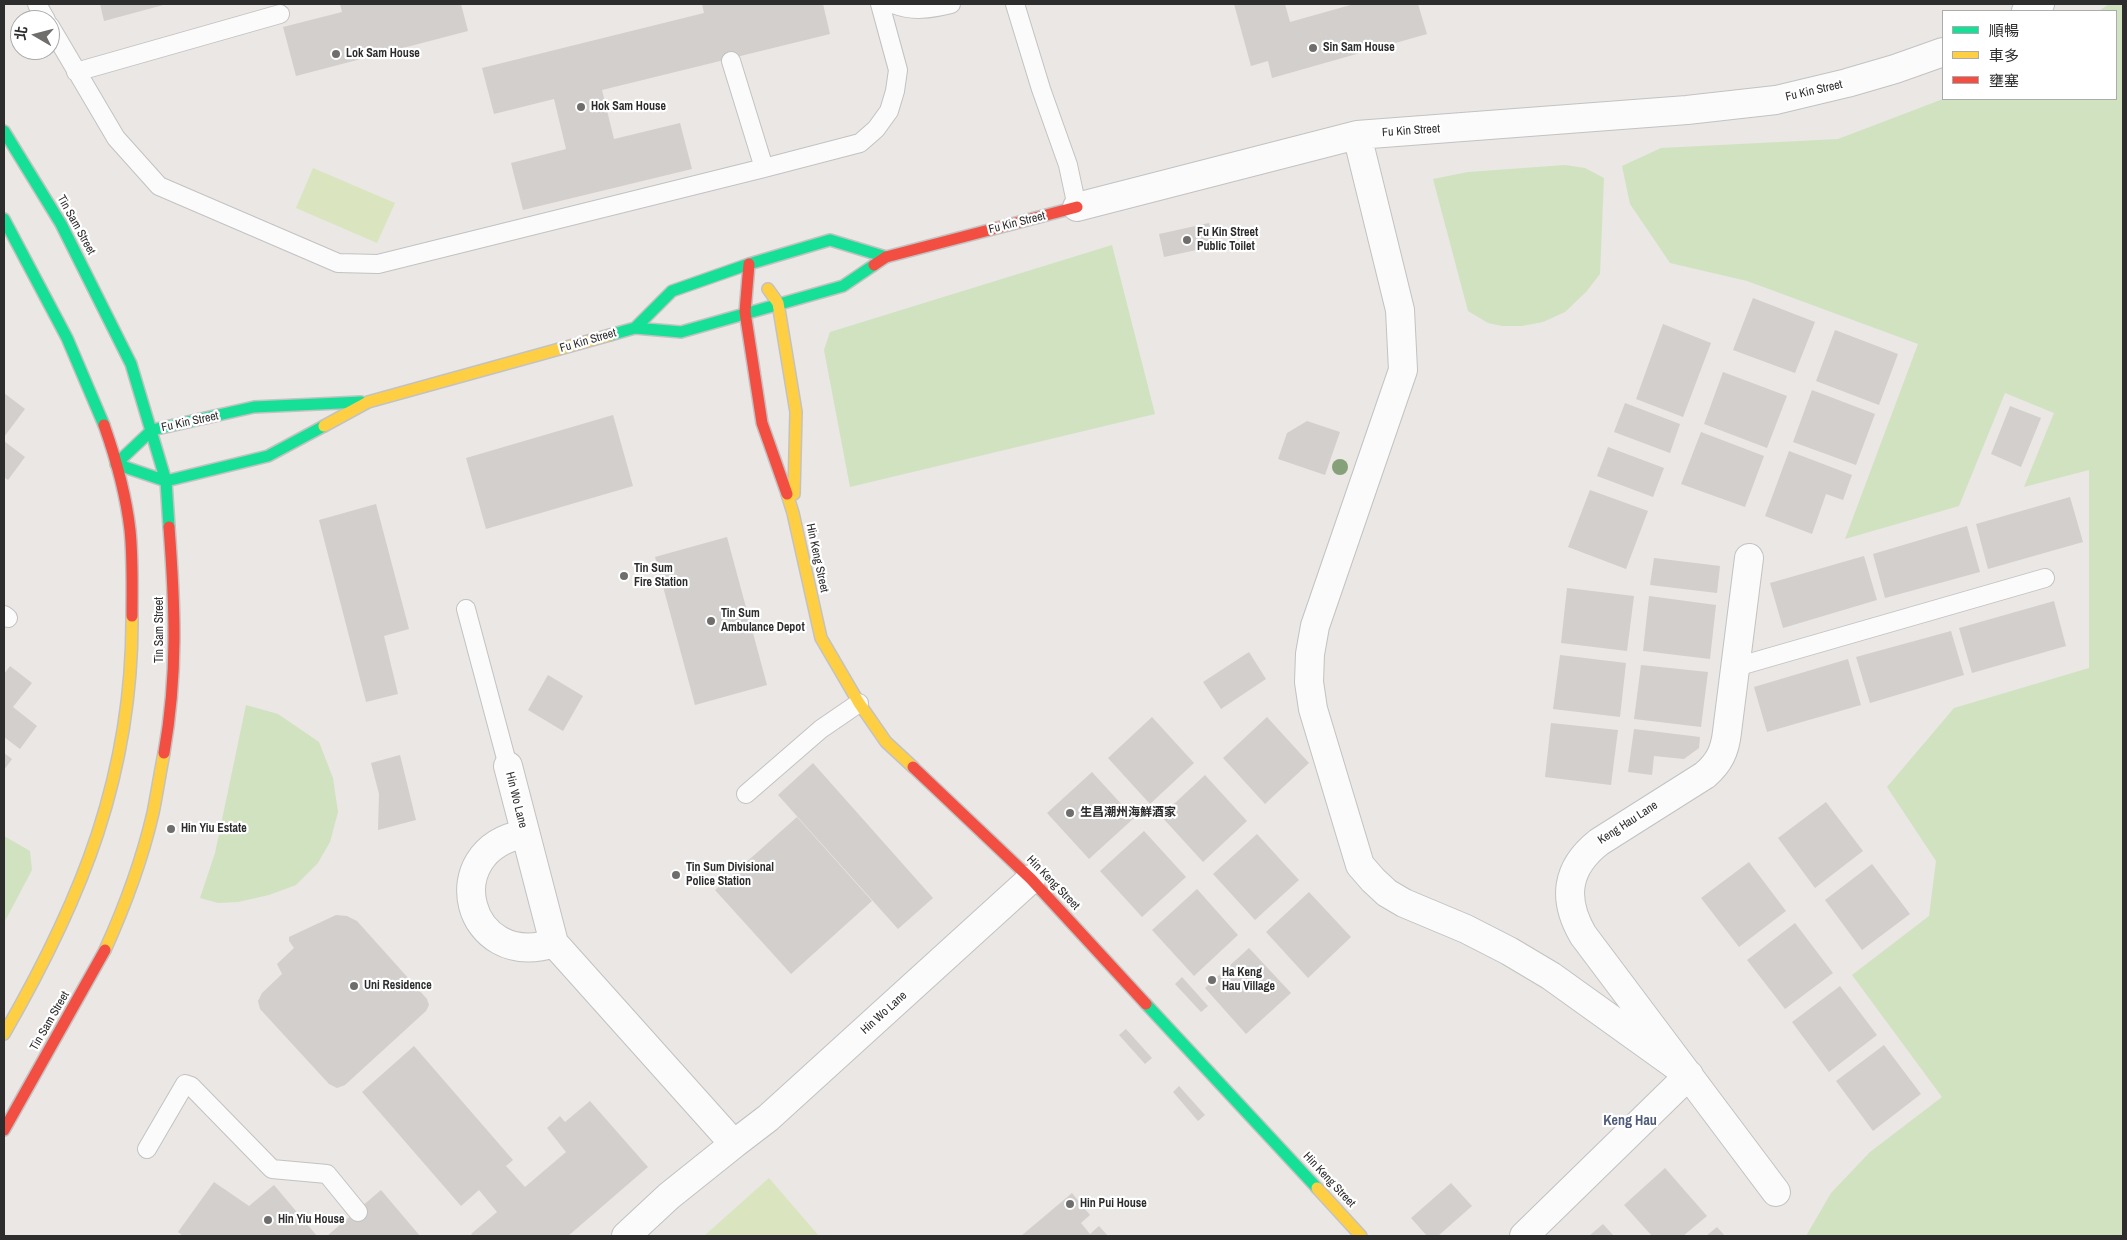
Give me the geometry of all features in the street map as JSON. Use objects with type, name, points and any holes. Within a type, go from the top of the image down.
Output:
[{"type":"street","points":[[2028,10],[2040,4]]},
{"type":"street","name":"Fu Kin Street","points":[[166,481],[268,456],[368,402],[635,328],[681,332],[745,312],[843,286],[886,257],[1357,135],[1687,110],[1776,100],[1855,81],[1942,52]]},
{"type":"street","name":"Tin Sam Street","points":[[4,131],[61,224],[126,351],[152,430],[166,481],[175,603],[175,658],[171,712],[163,764],[153,813],[127,899],[105,951],[4,1130]]},
{"type":"street","points":[[1357,135],[1400,310],[1403,370],[1315,626],[1310,654],[1309,682],[1313,709],[1360,865],[1388,893],[1404,903],[1466,929],[1509,951],[1551,976],[1689,1075],[1524,1236]]},
{"type":"street","points":[[4,219],[88,381],[116,464],[129,523],[134,618],[131,672],[118,766],[105,815],[87,870],[64,924],[4,1034]]},
{"type":"street","name":"Fu Kin Street","points":[[635,328],[672,291],[749,264],[830,240],[886,257]]},
{"type":"street","name":"Hin Keng Street","points":[[749,264],[778,303],[796,412],[794,513]]},
{"type":"street","name":"Hin Keng Street","points":[[749,264],[745,312],[762,423],[794,513],[803,563],[821,638],[859,703],[886,742],[1031,879],[1361,1236]]},
{"type":"street","name":"Fu Kin Street","points":[[116,464],[152,430],[254,407],[368,402]]},
{"type":"street","points":[[116,464],[166,481]]},
{"type":"street","name":"Keng Hau Lane","points":[[1748,558],[1726,746],[1714,767],[1705,775],[1585,852],[1576,868],[1570,885],[1570,902],[1574,919],[1579,927],[1776,1192]]},
{"type":"street","name":"Hin Wo Lane","points":[[508,766],[524,834],[554,943],[734,1144]]},
{"type":"street","name":"Hin Wo Lane","points":[[524,834],[511,836],[499,842],[484,854],[473,876],[471,890],[472,905],[479,922],[491,935],[505,944],[522,948],[538,948],[554,943]]},
{"type":"street","name":"Hin Wo Lane","points":[[626,1236],[669,1196],[768,1118],[1031,879]]},
{"type":"lane","points":[[60,44],[116,138],[159,186],[338,263],[378,264],[764,168],[860,142],[880,123],[888,111],[895,91],[898,70],[880,4]]},
{"type":"lane","points":[[893,4],[910,10],[926,10],[951,4]]},
{"type":"lane","points":[[1015,4],[1040,89],[1068,165],[1077,207]]},
{"type":"lane","points":[[76,72],[280,14]]},
{"type":"lane","points":[[731,61],[764,168]]},
{"type":"lane","points":[[1736,667],[2045,578]]},
{"type":"lane","points":[[466,608],[508,766]]},
{"type":"lane","points":[[746,794],[821,729],[859,703]]},
{"type":"lane","points":[[147,1149],[186,1084],[191,1086],[272,1169],[327,1174],[358,1212]]},
{"type":"green space","points":[[2109,4],[2123,4],[2123,1236],[1806,1236],[1831,1193],[1870,1152],[1942,1097],[1852,975],[1929,916],[1936,861],[1887,787],[1954,708],[2089,668],[2089,470],[2024,487],[2054,413],[2005,393],[1959,506],[1845,539],[1918,344],[1747,281],[1670,263],[1630,204],[1622,166],[1661,148],[1838,139],[1942,99],[2117,100],[2117,10],[2100,10]]},
{"type":"green space","points":[[1565,165],[1585,168],[1604,178],[1600,274],[1586,292],[1565,312],[1543,322],[1522,326],[1502,326],[1488,323],[1468,311],[1433,179],[1468,172]]},
{"type":"green space","points":[[313,168],[395,203],[377,243],[296,208]]},
{"type":"green space","points":[[1112,245],[1155,414],[850,487],[824,350],[830,332]]},
{"type":"green space","points":[[246,705],[278,714],[319,742],[333,778],[338,812],[330,842],[318,863],[296,885],[269,895],[238,902],[218,903],[200,898],[215,853]]},
{"type":"green space","points":[[4,836],[30,851],[32,870],[4,923]]},
{"type":"green space","points":[[769,1178],[819,1236],[704,1236]]},
{"type":"building","points":[[100,4],[167,4],[104,21]]},
{"type":"building","name":"Lok Sam House","points":[[340,4],[461,4],[468,31],[296,76],[283,27],[342,12]]},
{"type":"building","name":"Hok Sam House","points":[[702,4],[823,4],[830,34],[602,90],[614,139],[680,123],[692,169],[523,210],[511,163],[566,149],[554,99],[494,114],[482,68],[704,13]]},
{"type":"building","name":"Sin Sam House","points":[[1234,4],[1285,4],[1290,22],[1354,4],[1418,4],[1427,34],[1272,78],[1268,61],[1251,66]]},
{"type":"building","name":"Fu Kin Street Public Toilet","points":[[1209,223],[1215,246],[1164,257],[1159,234]]},
{"type":"building","points":[[1753,298],[1815,322],[1795,373],[1733,350]]},
{"type":"building","points":[[1663,324],[1711,343],[1683,417],[1636,399]]},
{"type":"building","points":[[1835,330],[1898,354],[1879,405],[1816,381]]},
{"type":"building","points":[[1723,372],[1787,396],[1767,448],[1704,424]]},
{"type":"building","points":[[1812,390],[1875,414],[1856,465],[1793,442]]},
{"type":"building","points":[[4,393],[25,409],[4,437]]},
{"type":"building","points":[[1625,403],[1680,424],[1670,453],[1614,432]]},
{"type":"building","points":[[2010,406],[2041,418],[2021,467],[1991,454]]},
{"type":"building","points":[[613,415],[633,486],[486,529],[466,458]]},
{"type":"building","points":[[1307,421],[1340,432],[1325,475],[1278,459],[1287,433]]},
{"type":"building","points":[[1701,432],[1764,456],[1745,507],[1681,484]]},
{"type":"building","points":[[4,441],[25,457],[8,480],[4,477]]},
{"type":"building","points":[[1608,447],[1664,468],[1653,497],[1597,476]]},
{"type":"building","points":[[1789,451],[1852,475],[1843,500],[1826,494],[1812,534],[1765,516]]},
{"type":"building","points":[[1590,490],[1648,511],[1626,569],[1568,547]]},
{"type":"building","points":[[2070,497],[2083,542],[1988,569],[1976,524]]},
{"type":"building","points":[[376,504],[409,629],[384,636],[398,694],[366,702],[319,520]]},
{"type":"building","points":[[1967,526],[1980,572],[1885,598],[1873,554]]},
{"type":"building","name":"Tin Sum Ambulance Depot","points":[[727,537],[767,685],[695,705],[655,557]]},
{"type":"building","points":[[1864,556],[1877,600],[1783,628],[1770,583]]},
{"type":"building","points":[[1654,558],[1720,566],[1717,593],[1650,585]]},
{"type":"building","points":[[1567,588],[1634,596],[1627,651],[1561,643]]},
{"type":"building","points":[[1649,596],[1716,605],[1710,659],[1643,651]]},
{"type":"building","points":[[2054,601],[2066,646],[1972,673],[1959,628]]},
{"type":"building","points":[[1951,631],[1964,675],[1870,703],[1856,657]]},
{"type":"building","points":[[1249,652],[1266,679],[1221,709],[1203,682]]},
{"type":"building","points":[[1560,655],[1626,663],[1620,717],[1553,709]]},
{"type":"building","points":[[1848,659],[1861,705],[1767,732],[1754,687]]},
{"type":"building","points":[[1641,665],[1708,672],[1701,727],[1634,719]]},
{"type":"building","points":[[10,666],[32,683],[13,707],[37,726],[20,749],[4,737],[4,674]]},
{"type":"building","points":[[548,675],[583,696],[563,731],[528,710]]},
{"type":"building","points":[[1152,717],[1194,763],[1150,804],[1108,758]]},
{"type":"building","points":[[1267,717],[1309,763],[1265,804],[1223,758]]},
{"type":"building","points":[[1551,723],[1618,730],[1611,785],[1545,777]]},
{"type":"building","points":[[1634,729],[1700,737],[1699,748],[1684,759],[1654,756],[1652,775],[1628,772]]},
{"type":"building","points":[[4,753],[12,759],[4,770]]},
{"type":"building","points":[[400,755],[416,820],[378,830],[379,794],[371,763]]},
{"type":"building","points":[[813,763],[933,898],[898,929],[778,795]]},
{"type":"building","points":[[1092,772],[1134,818],[1089,859],[1047,813]]},
{"type":"building","points":[[1205,775],[1247,821],[1203,862],[1161,816]]},
{"type":"building","points":[[1826,802],[1863,851],[1815,888],[1778,838]]},
{"type":"building","points":[[797,817],[872,901],[791,974],[715,890]]},
{"type":"building","points":[[1144,831],[1186,877],[1142,917],[1100,871]]},
{"type":"building","points":[[1257,834],[1299,880],[1255,920],[1213,874]]},
{"type":"building","points":[[1749,862],[1786,911],[1739,947],[1701,898]]},
{"type":"building","points":[[1872,864],[1910,914],[1862,950],[1825,900]]},
{"type":"building","points":[[1197,889],[1238,935],[1194,976],[1152,930]]},
{"type":"building","points":[[1309,892],[1351,937],[1308,978],[1266,932]]},
{"type":"building","points":[[336,915],[347,916],[357,921],[427,999],[429,1005],[426,1011],[345,1085],[337,1088],[329,1084],[260,1009],[258,1001],[262,993],[282,974],[277,964],[294,948],[289,941],[289,937]]},
{"type":"building","points":[[1795,923],[1833,973],[1785,1009],[1747,960]]},
{"type":"building","points":[[1249,948],[1291,993],[1246,1034],[1205,988]]},
{"type":"building","points":[[1182,977],[1208,1006],[1201,1012],[1175,984]]},
{"type":"building","points":[[1840,986],[1877,1035],[1829,1072],[1792,1022]]},
{"type":"building","points":[[1126,1029],[1152,1058],[1145,1064],[1119,1035]]},
{"type":"building","points":[[1884,1045],[1921,1094],[1873,1131],[1836,1081]]},
{"type":"building","points":[[414,1046],[513,1160],[506,1166],[525,1187],[566,1152],[547,1128],[560,1116],[565,1122],[590,1101],[648,1167],[568,1236],[473,1236],[471,1234],[497,1212],[479,1190],[461,1206],[362,1092]]},
{"type":"building","points":[[1179,1086],[1205,1115],[1198,1121],[1173,1092]]},
{"type":"building","points":[[1665,1168],[1707,1216],[1683,1236],[1652,1236],[1624,1205]]},
{"type":"building","points":[[214,1182],[249,1206],[274,1185],[317,1236],[183,1236],[178,1232]]},
{"type":"building","points":[[1451,1183],[1472,1206],[1438,1236],[1427,1236],[1411,1218]]},
{"type":"building","name":"Hin Yiu House","points":[[381,1190],[420,1236],[327,1236]]},
{"type":"building","name":"Hin Pui House","points":[[1072,1193],[1090,1215],[1081,1223],[1090,1234],[1099,1226],[1108,1236],[1021,1236]]},
{"type":"building","points":[[1603,1224],[1614,1236],[1589,1236]]},
{"type":"building","points":[[1717,1227],[1725,1236],[1706,1236]]},
{"type":"traffic: fast","points":[[4,131],[61,224],[131,364],[166,481],[169,527]]},
{"type":"traffic: fast","points":[[4,219],[67,338],[104,425]]},
{"type":"traffic: fast","points":[[635,328],[672,291],[749,264],[830,240],[886,257]]},
{"type":"traffic: fast","points":[[610,335],[635,328],[681,332],[843,286],[874,265]]},
{"type":"traffic: fast","points":[[116,464],[152,430],[254,407],[361,402]]},
{"type":"traffic: fast","points":[[116,464],[166,481],[268,456],[324,426]]},
{"type":"traffic: fast","points":[[1146,1004],[1317,1188]]},
{"type":"traffic: slow","points":[[768,289],[778,303],[796,412],[794,494]]},
{"type":"traffic: slow","points":[[324,426],[368,402],[610,335]]},
{"type":"traffic: slow","points":[[787,494],[821,638],[859,703],[886,742],[913,767]]},
{"type":"traffic: slow","points":[[4,1034],[57,934],[98,834],[113,782],[123,729],[130,674],[132,616]]},
{"type":"traffic: slow","points":[[105,950],[126,900],[144,848],[153,813],[164,753]]},
{"type":"traffic: slow","points":[[1317,1188],[1361,1236]]},
{"type":"traffic: jam","points":[[874,265],[886,257],[1077,207]]},
{"type":"traffic: jam","points":[[749,264],[745,312],[762,423],[787,494]]},
{"type":"traffic: jam","points":[[104,425],[120,477],[130,530],[132,616]]},
{"type":"traffic: jam","points":[[164,753],[172,695],[174,640],[169,527]]},
{"type":"traffic: jam","points":[[913,767],[1031,879],[1146,1004]]},
{"type":"traffic: jam","points":[[4,1130],[105,950]]},
{"type":"place","name":"Sin Sam House","points":[[1313,48]]},
{"type":"place","name":"Lok Sam House","points":[[336,54]]},
{"type":"place","name":"Hok Sam House","points":[[581,107]]},
{"type":"place","name":"Fu Kin Street Public Toilet","points":[[1187,240]]},
{"type":"place","name":"Tin Sum Fire Station","points":[[624,576]]},
{"type":"place","name":"Tin Sum Ambulance Depot","points":[[711,621]]},
{"type":"place","name":"生昌潮州海鮮酒家","points":[[1070,813]]},
{"type":"place","name":"Hin Yiu Estate","points":[[171,829]]},
{"type":"place","name":"Tin Sum Divisional Police Station","points":[[676,875]]},
{"type":"place","name":"Ha Keng Hau Village","points":[[1212,980]]},
{"type":"place","name":"Uni Residence","points":[[354,986]]},
{"type":"place","name":"Hin Pui House","points":[[1070,1204]]},
{"type":"place","name":"Hin Yiu House","points":[[268,1220]]},
{"type":"district","name":"Keng Hau","points":[[1630,1121]]}]
